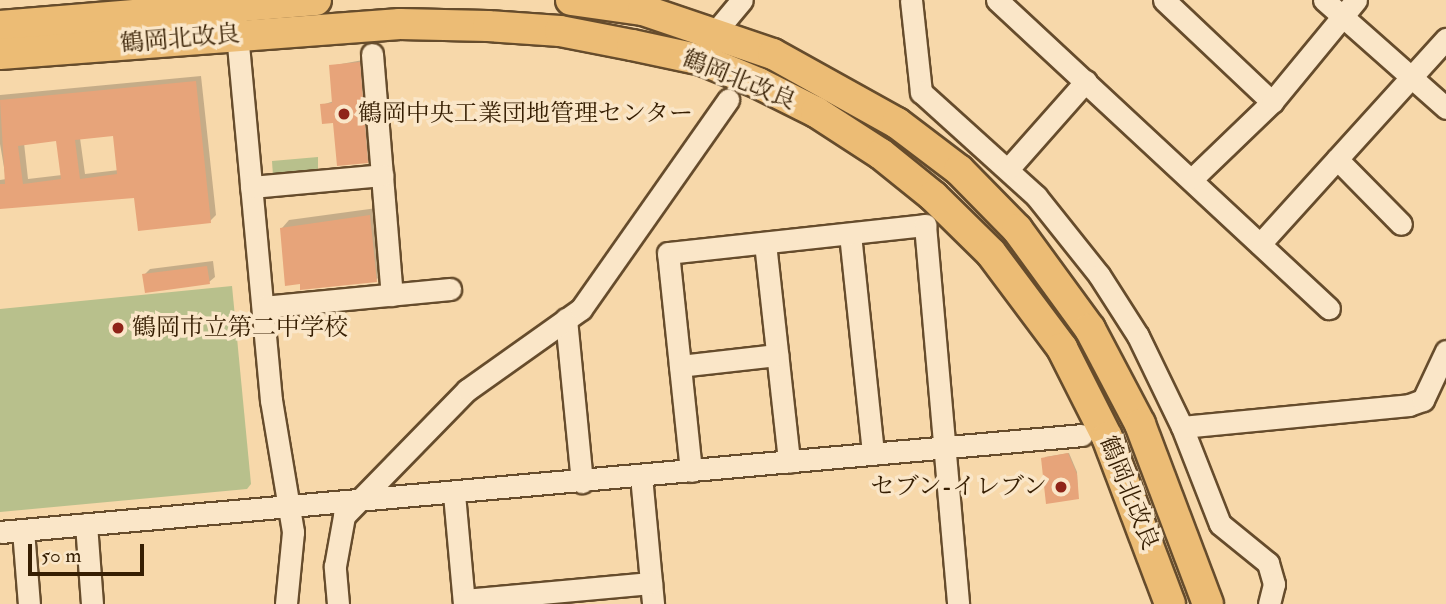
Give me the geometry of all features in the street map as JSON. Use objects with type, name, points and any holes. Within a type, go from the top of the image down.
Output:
[{"type":"highway","name":"鶴岡北改良","points":[[0,54],[316,0]]},
{"type":"highway","name":"鶴岡北改良","points":[[571,0],[643,10],[716,32],[773,54],[897,123],[959,170],[1017,229],[1090,329],[1140,424],[1208,604]]},
{"type":"highway","name":"鶴岡北改良","points":[[0,26],[235,14],[560,31],[702,60],[816,112],[881,154],[933,196],[991,253],[1062,348],[1107,437],[1170,604]]},
{"type":"street","points":[[716,32],[742,0]]},
{"type":"street","points":[[911,0],[921,92],[1009,168],[1066,229],[1099,275],[1138,336],[1182,427],[1220,524],[1268,563],[1274,584],[1269,604]]},
{"type":"street","points":[[997,0],[1193,178],[1329,308]]},
{"type":"street","points":[[1164,0],[1272,102]]},
{"type":"street","points":[[1324,0],[1446,108]]},
{"type":"street","points":[[1193,178],[1272,102],[1356,0]]},
{"type":"street","points":[[235,14],[271,400],[293,532],[286,604]]},
{"type":"street","points":[[1260,244],[1446,39]]},
{"type":"street","points":[[372,54],[392,295]]},
{"type":"street","points":[[1009,168],[1086,81]]},
{"type":"street","points":[[338,604],[335,566],[344,516],[467,390],[580,309],[728,100]]},
{"type":"street","points":[[1337,159],[1401,224]]},
{"type":"street","points":[[251,187],[383,175]]},
{"type":"street","points":[[691,471],[668,253],[925,225],[958,604]]},
{"type":"street","points":[[850,234],[873,454]]},
{"type":"street","points":[[765,243],[789,462]]},
{"type":"street","points":[[262,307],[450,289]]},
{"type":"street","points":[[566,319],[582,482]]},
{"type":"street","points":[[1182,427],[1409,405],[1423,400],[1446,351]]},
{"type":"street","points":[[680,366],[777,355]]},
{"type":"street","points":[[0,532],[290,506],[355,503],[1082,435]]},
{"type":"street","points":[[454,494],[464,602],[652,594],[641,476]]},
{"type":"street","points":[[86,524],[92,604]]},
{"type":"street","points":[[23,530],[29,604]]},
{"type":"green space","points":[[318,157],[318,172],[273,176],[272,161]]},
{"type":"green space","points":[[232,286],[251,484],[247,489],[0,512],[0,309]]},
{"type":"building","name":"鶴岡中央工業団地管理センター","points":[[360,62],[368,163],[337,166],[333,123],[322,124],[320,104],[332,103],[329,65]]},
{"type":"building","points":[[196,81],[211,223],[138,231],[134,198],[0,209],[0,184],[5,184],[0,100]],"holes":[[[113,136],[117,174],[80,179],[75,140]],[[56,141],[61,179],[23,184],[18,146]]]},
{"type":"building","points":[[370,215],[377,282],[300,290],[300,284],[285,286],[280,228]]},
{"type":"building","points":[[207,266],[210,284],[145,293],[142,274]]},
{"type":"building","name":"セブン-イレブン","points":[[1068,453],[1077,474],[1079,499],[1046,504],[1041,458]]},
{"type":"place","name":"鶴岡中央工業団地管理センター","points":[[344,114]]},
{"type":"place","name":"鶴岡市立第二中学校","points":[[118,328]]},
{"type":"place","name":"セブン-イレブン","points":[[1061,487]]}]
